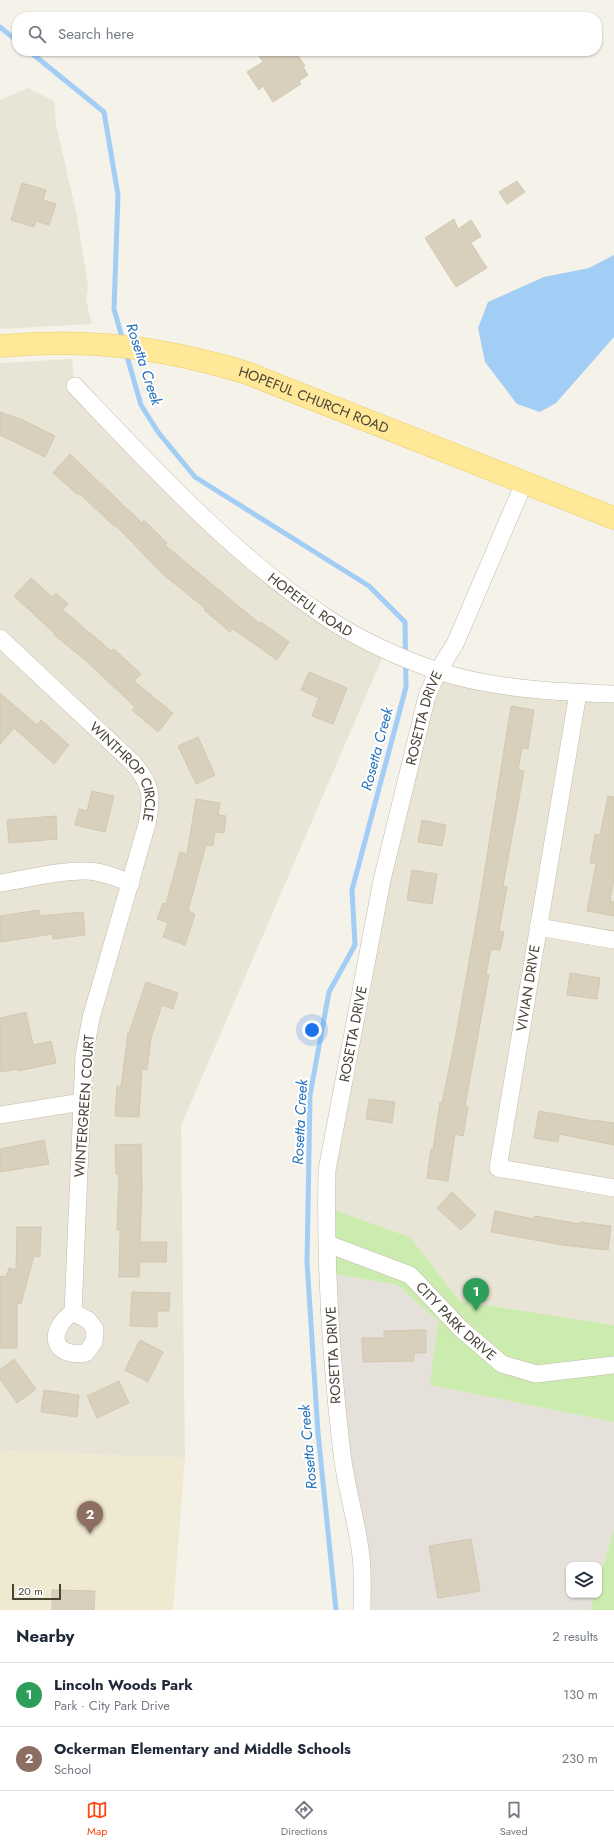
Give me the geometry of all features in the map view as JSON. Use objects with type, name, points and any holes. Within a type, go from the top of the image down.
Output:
[{"type":"main road","name":"HOPEFUL CHURCH ROAD","points":[[0,346],[72,342],[104,344],[156,351],[209,361],[247,373],[614,518]]},
{"type":"street","name":"HOPEFUL ROAD","points":[[75,386],[205,520],[289,591],[328,619],[358,637],[438,671],[486,683],[578,693],[614,694]]},
{"type":"street","name":"ROSETTA DRIVE","points":[[362,1610],[363,1577],[361,1555],[343,1463],[335,1394],[328,1244],[327,1170],[382,880],[427,696],[438,671],[455,644],[524,482]]},
{"type":"street","name":"WINTHROP CIRCLE","points":[[0,638],[144,775],[150,791],[151,808],[131,882]]},
{"type":"street","name":"VIVIAN DRIVE","points":[[578,693],[498,1168],[614,1188]]},
{"type":"street","points":[[0,883],[62,873],[86,871],[105,874],[131,882]]},
{"type":"street","name":"WINTERGREEN COURT","points":[[73,1312],[84,1056],[91,1018],[131,882]]},
{"type":"street","points":[[538,927],[614,940]]},
{"type":"street","points":[[0,1114],[82,1102]]},
{"type":"street","name":"CITY PARK DRIVE","points":[[328,1244],[410,1275],[460,1328],[502,1364],[536,1374],[614,1365]]},
{"type":"shaded area","points":[[28,88],[54,101],[56,124],[77,216],[88,286],[86,300],[92,324],[0,329],[0,100]]},
{"type":"shaded area","points":[[72,359],[75,386],[289,591],[386,649],[181,1126],[185,1458],[0,1451],[0,363]]},
{"type":"shaded area","points":[[438,671],[614,694],[614,1325],[460,1301],[410,1237],[326,1207],[382,880]]},
{"type":"shaded area","points":[[329,1273],[397,1285],[438,1321],[431,1385],[614,1422],[614,1529],[602,1569],[602,1562],[566,1562],[566,1598],[593,1598],[590,1610],[362,1610]]},
{"type":"shaded area","points":[[0,1451],[185,1458],[173,1610],[0,1610]]},
{"type":"green space","points":[[326,1207],[410,1237],[460,1301],[614,1325],[614,1422],[430,1385],[438,1321],[397,1285],[329,1273]]},
{"type":"green space","points":[[614,1529],[614,1610],[590,1610],[593,1598],[602,1598],[602,1569]]},
{"type":"water","points":[[614,255],[614,337],[556,403],[540,412],[517,404],[485,362],[478,328],[488,302],[544,277],[589,268]]},
{"type":"building","points":[[259,56],[298,56],[305,66],[303,67],[308,75],[299,81],[301,84],[273,102],[263,86],[259,90],[247,72],[263,62]]},
{"type":"building","points":[[517,181],[525,192],[507,204],[499,192]]},
{"type":"building","points":[[22,183],[46,190],[43,200],[56,204],[49,225],[36,221],[34,227],[11,220]]},
{"type":"building","points":[[454,219],[458,229],[471,220],[481,236],[471,243],[487,268],[456,287],[425,238]]},
{"type":"building","points":[[0,412],[23,420],[55,436],[45,457],[0,435]]},
{"type":"building","points":[[70,454],[142,523],[144,520],[167,543],[165,545],[260,624],[261,622],[289,642],[277,660],[233,629],[230,632],[204,610],[206,609],[165,576],[116,526],[115,527],[79,493],[78,495],[53,473]]},
{"type":"building","points":[[31,578],[52,597],[56,593],[68,604],[63,610],[111,651],[114,649],[141,674],[134,681],[173,713],[158,732],[132,710],[135,707],[85,660],[53,634],[54,633],[14,596]]},
{"type":"building","points":[[309,672],[347,688],[333,724],[312,716],[319,698],[301,690]]},
{"type":"building","points":[[0,693],[37,725],[41,720],[69,745],[54,764],[14,728],[0,744]]},
{"type":"building","points":[[511,706],[534,710],[528,749],[522,748],[518,770],[524,771],[503,886],[507,887],[499,931],[504,932],[500,950],[491,949],[486,974],[489,975],[465,1106],[468,1107],[463,1136],[455,1134],[448,1181],[427,1178],[440,1102],[442,1103],[454,1045],[478,912]]},
{"type":"building","points":[[198,737],[215,775],[196,784],[178,746]]},
{"type":"building","points":[[92,791],[114,796],[105,832],[75,825],[79,809],[87,811]]},
{"type":"building","points":[[608,796],[614,797],[614,879],[610,901],[614,902],[614,916],[587,911],[596,864],[590,863],[595,834],[600,835]]},
{"type":"building","points":[[196,799],[220,803],[218,815],[226,816],[224,833],[215,832],[213,846],[206,845],[188,911],[195,914],[185,945],[163,937],[168,923],[157,919],[163,903],[166,904],[180,852],[187,854]]},
{"type":"building","points":[[56,816],[57,839],[9,843],[7,820]]},
{"type":"building","points":[[422,820],[446,825],[442,846],[418,842]]},
{"type":"building","points":[[412,870],[437,874],[432,904],[407,900]]},
{"type":"building","points":[[39,910],[40,916],[83,912],[85,935],[53,939],[53,934],[0,942],[0,916]]},
{"type":"building","points":[[570,973],[600,978],[597,999],[567,995]]},
{"type":"building","points":[[146,982],[178,993],[173,1009],[162,1005],[151,1038],[147,1070],[142,1069],[139,1117],[115,1116],[117,1086],[121,1087],[128,1032],[129,1033]]},
{"type":"building","points":[[26,1012],[33,1045],[51,1041],[56,1063],[18,1071],[18,1069],[0,1072],[0,1018]]},
{"type":"building","points":[[369,1099],[395,1102],[392,1123],[366,1119]]},
{"type":"building","points":[[539,1111],[614,1123],[614,1145],[559,1134],[558,1142],[534,1138]]},
{"type":"building","points":[[44,1140],[49,1164],[0,1172],[0,1149]]},
{"type":"building","points":[[141,1144],[142,1189],[140,1242],[167,1242],[166,1262],[140,1262],[139,1277],[119,1277],[120,1230],[117,1230],[119,1174],[116,1174],[115,1145]]},
{"type":"building","points":[[452,1192],[476,1215],[461,1230],[437,1208]]},
{"type":"building","points":[[495,1211],[534,1219],[535,1216],[580,1224],[580,1222],[611,1226],[608,1250],[562,1245],[491,1232]]},
{"type":"building","points":[[17,1227],[41,1227],[40,1257],[34,1256],[21,1304],[17,1303],[17,1348],[0,1348],[0,1276],[6,1277],[9,1268],[16,1270]]},
{"type":"building","points":[[132,1292],[170,1293],[169,1311],[157,1311],[157,1327],[130,1326]]},
{"type":"building","points":[[426,1330],[426,1353],[414,1353],[414,1361],[363,1362],[362,1338],[384,1338],[384,1331]]},
{"type":"building","points":[[140,1340],[163,1352],[148,1382],[125,1370]]},
{"type":"building","points":[[14,1359],[36,1389],[17,1403],[0,1379],[0,1370]]},
{"type":"building","points":[[119,1381],[129,1403],[97,1418],[87,1396]]},
{"type":"building","points":[[44,1390],[79,1395],[77,1417],[41,1412]]},
{"type":"building","points":[[471,1539],[480,1591],[438,1598],[429,1546]]},
{"type":"building","points":[[52,1590],[95,1591],[94,1610],[52,1610]]},
{"type":"waterway","name":"Rosetta Creek","points":[[0,27],[12,37]]},
{"type":"waterway","name":"Rosetta Creek","points":[[35,56],[104,112],[118,195],[114,309],[123,341]]},
{"type":"waterway","name":"Rosetta Creek","points":[[126,353],[141,405],[158,432],[195,477],[369,586],[405,622],[406,687],[352,890],[355,945],[329,992],[310,1095],[307,1262],[318,1433],[336,1610]]},
{"type":"place","name":"Lincoln Woods Park","points":[[476,1311]]},
{"type":"place","name":"Ockerman Elementary and Middle Schools","points":[[90,1534]]}]
